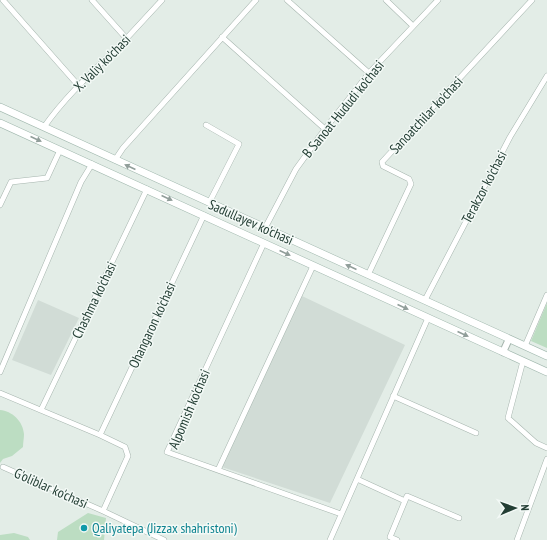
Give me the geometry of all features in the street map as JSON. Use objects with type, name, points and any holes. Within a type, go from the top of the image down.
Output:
[{"type":"main road","name":"Sadullayev ko'chasi","points":[[0,107],[547,356]]},
{"type":"main road","name":"Sadullayev ko'chasi","points":[[0,123],[547,372]]},
{"type":"street","points":[[3,0],[78,85]]},
{"type":"street","points":[[92,0],[126,38]]},
{"type":"street","name":"X. Valiy ko'chasi","points":[[44,127],[78,85],[162,0]]},
{"type":"street","points":[[115,160],[256,0]]},
{"type":"street","points":[[287,0],[369,73]]},
{"type":"street","points":[[386,0],[413,26]]},
{"type":"street","name":"B Sanoat Hududi ko'chasi","points":[[265,228],[296,169],[325,129],[369,73],[438,0]]},
{"type":"street","name":"Sanoatchilar ko'chasi","points":[[368,275],[411,184],[409,179],[383,166],[382,162],[532,0]]},
{"type":"street","points":[[0,2],[7,5]]},
{"type":"street","points":[[222,37],[325,129]]},
{"type":"street","name":"Terakzor ko'chasi","points":[[424,300],[510,137],[547,76]]},
{"type":"street","points":[[206,125],[239,144],[209,203]]},
{"type":"street","points":[[0,206],[11,182],[47,178],[60,150]]},
{"type":"street","points":[[0,372],[81,182],[92,164]]},
{"type":"street","name":"Chashma ko'chasi","points":[[41,410],[147,189]]},
{"type":"street","name":"Ohangaron ko'chasi","points":[[100,435],[204,215]]},
{"type":"street","name":"Alpomish ko'chasi","points":[[264,243],[167,452],[341,514]]},
{"type":"street","points":[[218,470],[313,266]]},
{"type":"street","points":[[525,346],[547,295]]},
{"type":"street","points":[[330,540],[428,318]]},
{"type":"street","points":[[503,352],[510,339]]},
{"type":"street","points":[[523,361],[508,418],[536,443],[547,448]]},
{"type":"street","points":[[0,393],[125,447],[128,456],[103,511]]},
{"type":"street","points":[[393,396],[476,433]]},
{"type":"street","points":[[517,540],[547,459]]},
{"type":"street","name":"G'oliblar ko'chasi","points":[[3,467],[103,511],[164,540]]},
{"type":"street","points":[[357,479],[404,501]]},
{"type":"street","points":[[397,540],[390,537],[407,496],[459,518]]},
{"type":"shaded area","points":[[302,296],[405,345],[330,503],[222,467]]},
{"type":"shaded area","points":[[38,300],[79,318],[51,375],[12,360]]},
{"type":"green space","points":[[547,303],[547,348],[531,341]]},
{"type":"green space","points":[[0,410],[9,412],[19,421],[22,425],[24,434],[23,447],[12,456],[3,459],[0,463]]},
{"type":"green space","name":"Qaliyatepa (Jizzax shahristoni)","points":[[88,513],[106,518],[104,540],[57,540],[58,532]]},
{"type":"green space","points":[[14,533],[28,537],[30,540],[0,540],[0,535]]},
{"type":"place","name":"Qaliyatepa (Jizzax shahristoni)","points":[[84,528]]}]
